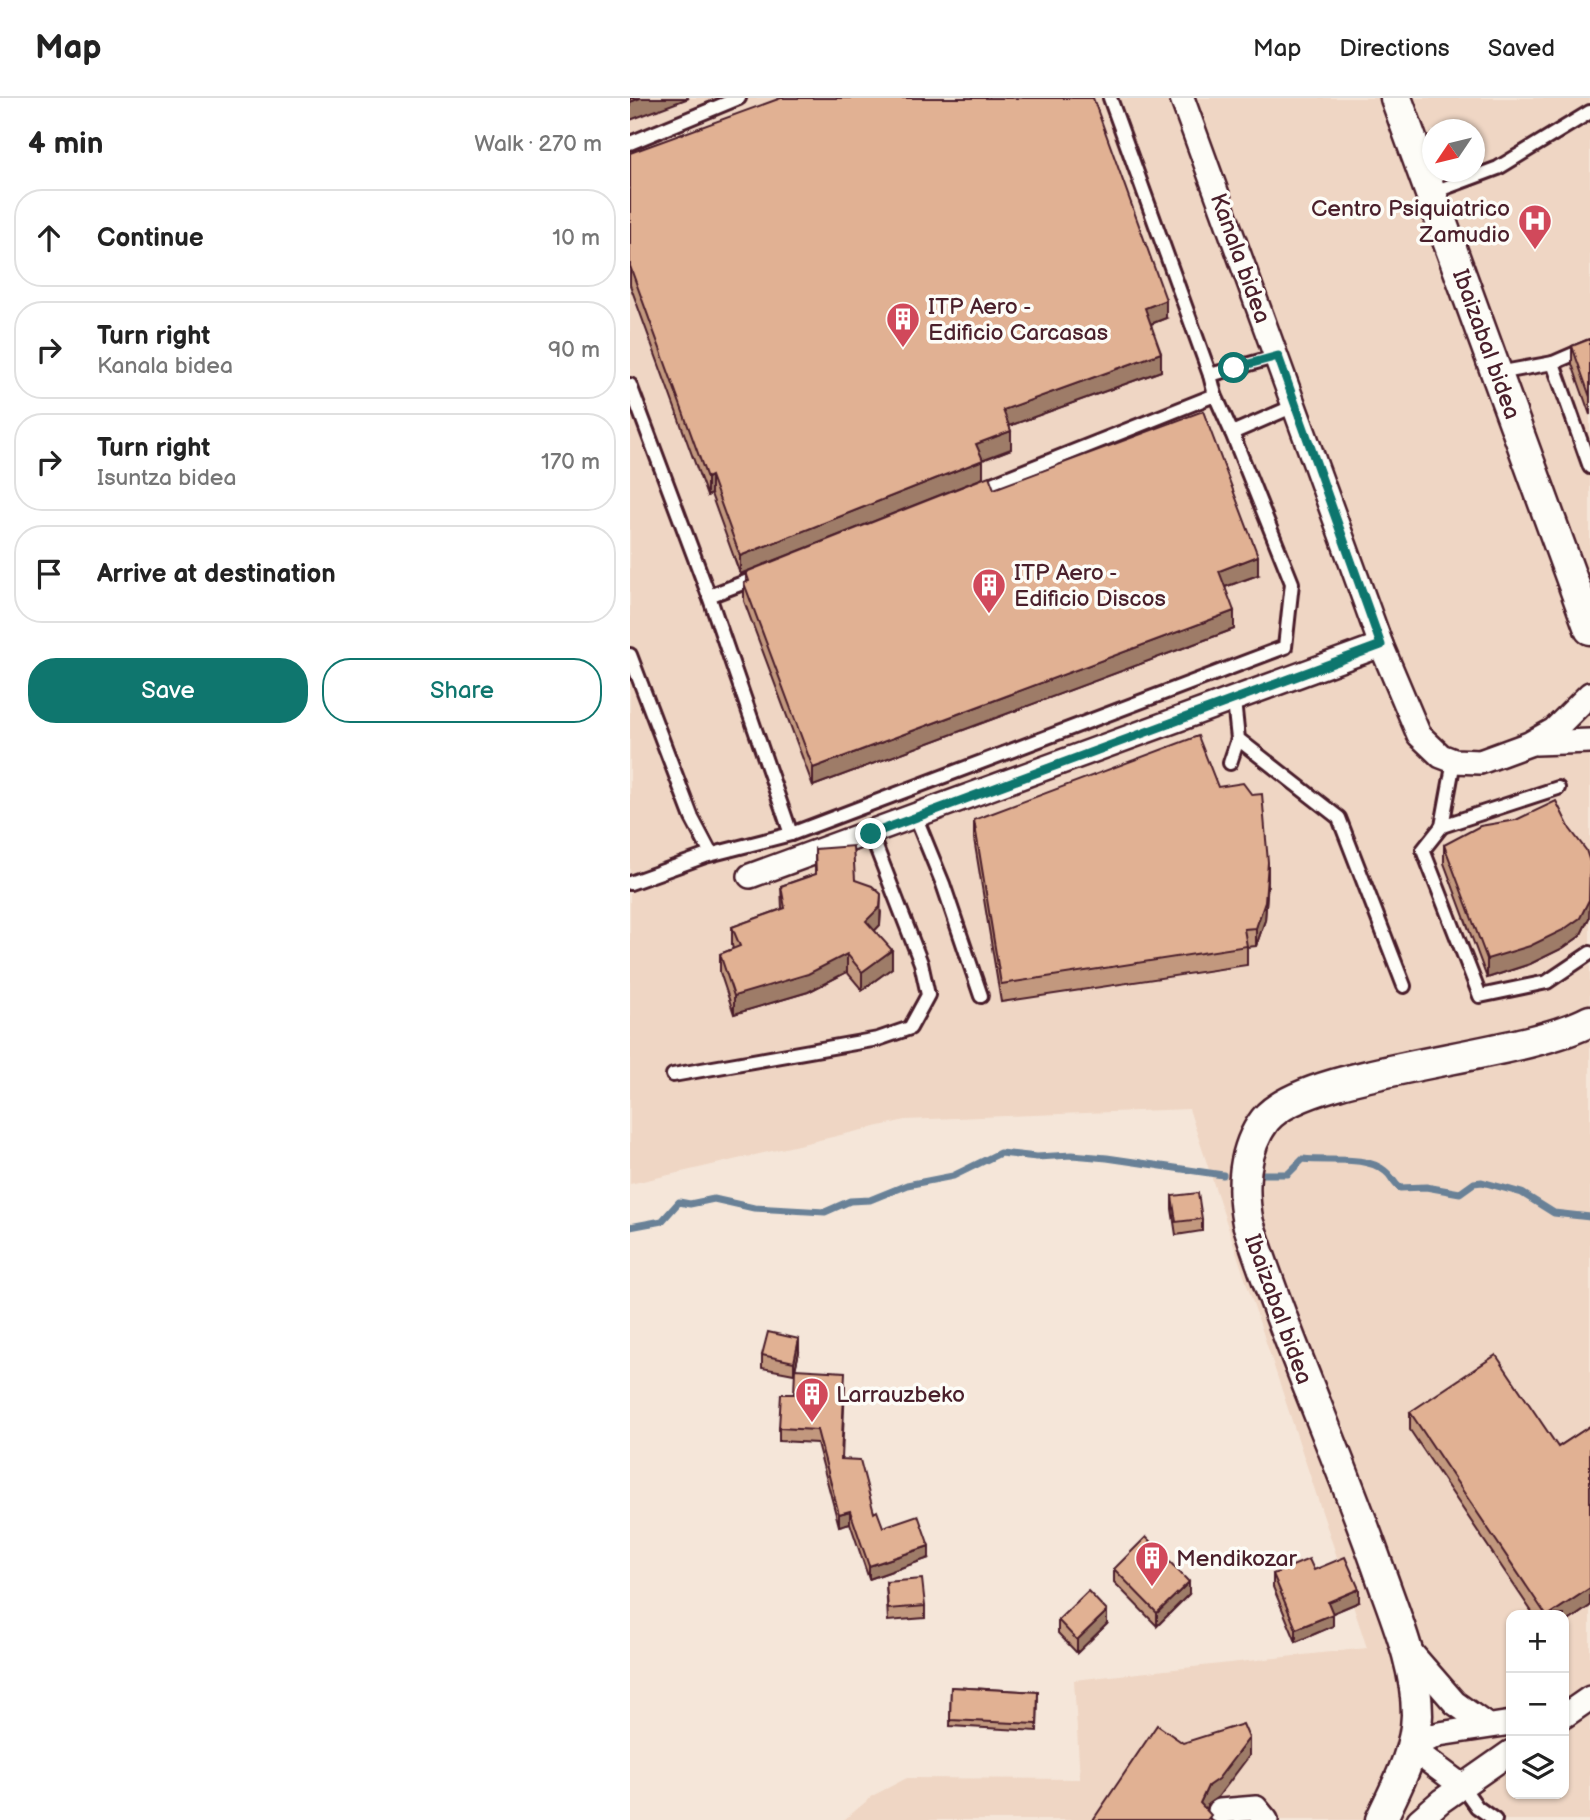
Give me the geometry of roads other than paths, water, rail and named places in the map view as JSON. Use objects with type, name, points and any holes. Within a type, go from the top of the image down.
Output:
[{"type":"street","name":"Kanala bidea","points":[[1182,98],[1381,645],[1419,735],[1441,756],[1454,761]]},
{"type":"street","name":"Ibaizabal bidea","points":[[1396,98],[1564,551],[1590,629]]},
{"type":"street","points":[[750,876],[916,818],[1381,645]]},
{"type":"street","points":[[1454,761],[1480,762],[1529,744],[1569,718],[1590,694]]},
{"type":"street","points":[[1529,744],[1590,741]]},
{"type":"street","name":"Ibaizabal bidea","points":[[1381,1820],[1407,1766],[1417,1719],[1416,1693],[1405,1646],[1361,1519],[1313,1403],[1255,1245],[1242,1194],[1245,1169],[1265,1120],[1300,1095],[1544,1041],[1590,1021]]},
{"type":"street","points":[[1405,1646],[1455,1703],[1486,1725]]},
{"type":"street","points":[[1569,1712],[1590,1698]]},
{"type":"street","points":[[1462,1787],[1411,1748],[1439,1734],[1506,1723]]},
{"type":"street","points":[[1419,1820],[1506,1756]]},
{"type":"street","points":[[1220,1811],[1256,1808],[1266,1820]]},
{"type":"lane","points":[[630,143],[739,98]]},
{"type":"lane","points":[[630,883],[711,854],[791,834],[1285,647],[1292,583],[1215,395],[1110,98]]},
{"type":"lane","points":[[1431,193],[1498,169],[1590,112]]},
{"type":"lane","points":[[1497,373],[1553,363],[1590,347]]},
{"type":"lane","points":[[1210,375],[1278,356]]},
{"type":"lane","points":[[1553,363],[1590,467]]},
{"type":"lane","points":[[630,386],[709,596],[791,834]]},
{"type":"lane","points":[[968,493],[1215,395]]},
{"type":"lane","points":[[1232,433],[1294,406]]},
{"type":"lane","points":[[709,596],[774,570]]},
{"type":"lane","points":[[630,655],[692,818],[711,854]]},
{"type":"lane","points":[[1230,763],[1238,739],[1234,701]]},
{"type":"lane","points":[[1238,739],[1339,818],[1404,986]]},
{"type":"lane","points":[[1454,761],[1442,826],[1434,841],[1423,850],[1480,996],[1547,982],[1590,953]]},
{"type":"lane","points":[[1442,826],[1558,788]]},
{"type":"lane","points":[[916,818],[943,884],[981,996]]},
{"type":"lane","points":[[673,1075],[878,1039],[910,1028],[928,995],[921,963],[871,834]]},
{"type":"lane","points":[[1462,1787],[1477,1807],[1495,1820]]},
{"type":"waterway","points":[[630,1227],[662,1221],[679,1202],[690,1204],[714,1199],[754,1208],[825,1212],[850,1201],[870,1200],[907,1185],[953,1176],[1000,1153],[1037,1157],[1072,1155],[1107,1158],[1223,1175]]},
{"type":"waterway","points":[[1263,1174],[1288,1174],[1303,1159],[1357,1161],[1385,1171],[1400,1188],[1426,1187],[1460,1193],[1474,1183],[1482,1182],[1522,1193],[1554,1213],[1590,1217]]},
{"type":"place","name":"Centro Psiquiatrico Zamudio","points":[[1535,251]]},
{"type":"place","name":"ITP Aero - Edificio Carcasas","points":[[903,349]]},
{"type":"place","name":"ITP Aero - Edificio Discos","points":[[989,615]]},
{"type":"place","name":"Larrauzbeko","points":[[812,1424]]},
{"type":"place","name":"Mendikozar","points":[[1152,1588]]}]
